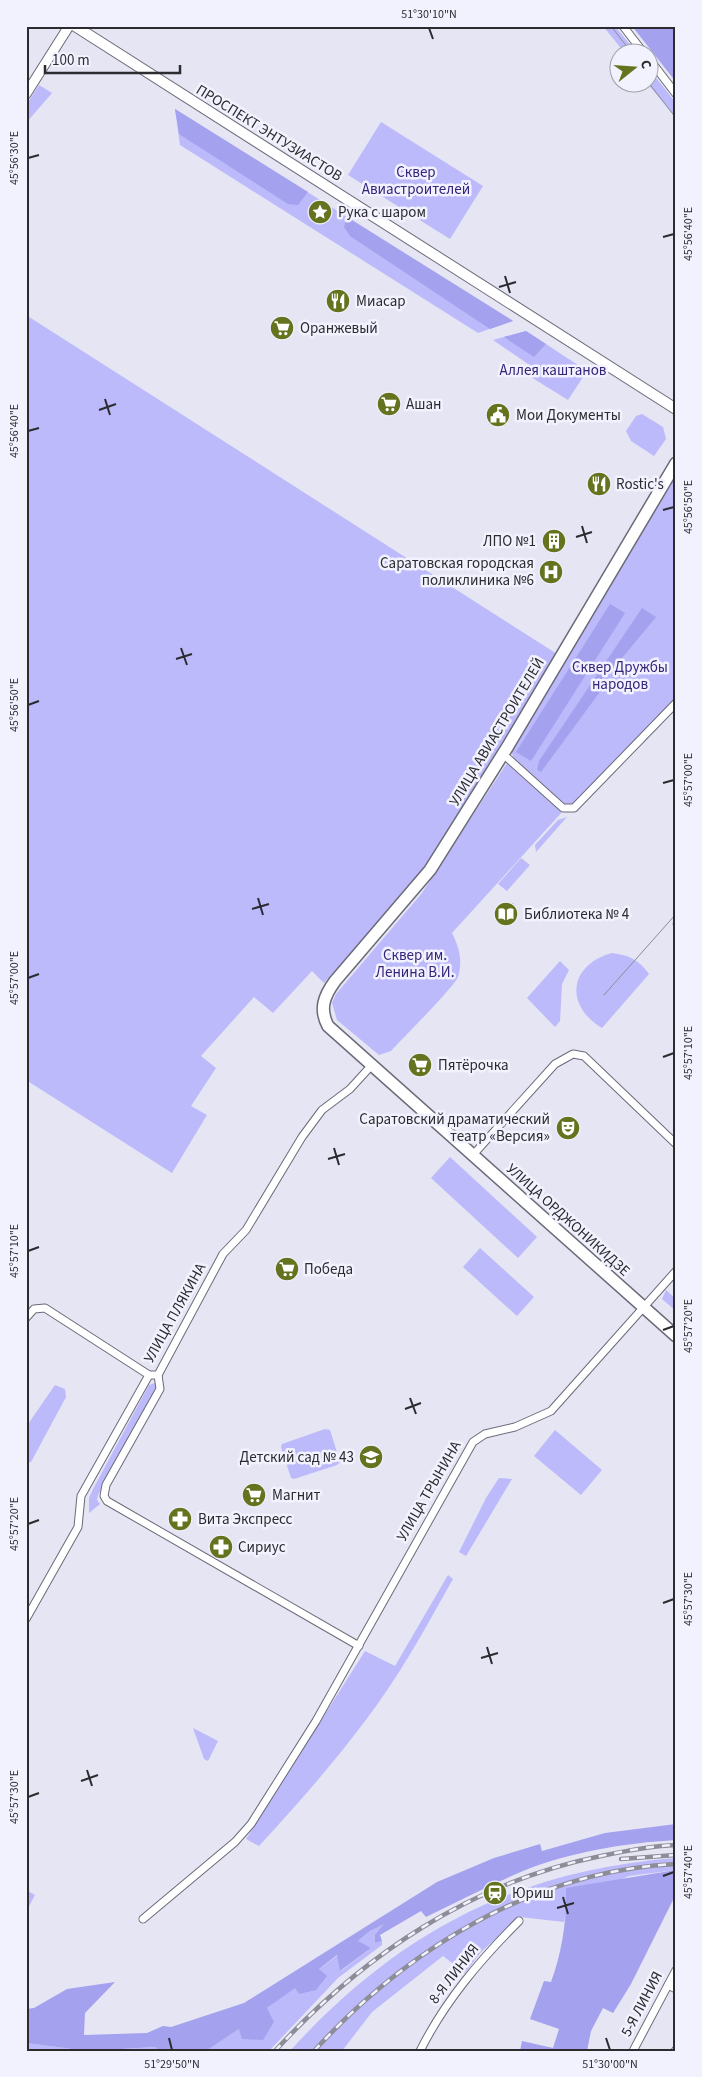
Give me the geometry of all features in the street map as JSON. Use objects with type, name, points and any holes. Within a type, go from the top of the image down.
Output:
[{"type":"main road","name":"ПРОСПЕКТ ЭНТУЗИАСТОВ","points":[[75,26],[676,409]]},
{"type":"main road","name":"УЛИЦА АВИАСТРОИТЕЛЕЙ","points":[[323,1002],[335,981],[430,870],[503,754],[676,463]]},
{"type":"main road","name":"УЛИЦА ОРДЖОНИКИДЗЕ","points":[[323,1002],[324,1019],[328,1026],[676,1336]]},
{"type":"street","points":[[26,94],[69,26]]},
{"type":"street","points":[[622,26],[635,42]]},
{"type":"street","points":[[660,73],[676,94]]},
{"type":"street","points":[[503,754],[563,808],[574,808],[676,703]]},
{"type":"street","points":[[472,1156],[555,1064],[573,1054],[584,1056],[676,1144]]},
{"type":"street","name":"УЛИЦА ПЛЯКИНА","points":[[26,1619],[78,1527],[81,1496],[149,1375],[158,1375],[223,1254],[246,1230],[302,1137],[322,1110],[350,1089],[371,1066]]},
{"type":"street","points":[[644,1307],[676,1271]]},
{"type":"street","name":"УЛИЦА ТРЫНИНА","points":[[143,1919],[236,1842],[251,1824],[316,1721],[473,1442],[485,1434],[515,1426],[551,1411],[644,1307]]},
{"type":"street","points":[[26,1318],[34,1309],[45,1308],[149,1375]]},
{"type":"street","points":[[158,1375],[160,1389],[106,1485],[104,1496],[107,1501],[359,1646]]},
{"type":"street","name":"8-Я ЛИНИЯ","points":[[420,2051],[431,2028],[452,1997],[484,1956],[520,1920]]},
{"type":"street","name":"5-Я ЛИНИЯ","points":[[634,2051],[676,1970]]},
{"type":"street","points":[[668,1985],[676,1989]]},
{"type":"green space","points":[[603,26],[615,26],[628,42],[616,42]]},
{"type":"green space","points":[[660,83],[676,103],[676,118],[654,92],[660,92]]},
{"type":"green space","points":[[39,85],[52,93],[26,123],[26,105]]},
{"type":"green space","name":"Аллея каштанов","points":[[175,109],[513,321],[478,333],[180,145]]},
{"type":"green space","name":"Сквер Авиастроителей","points":[[381,122],[483,186],[450,239],[348,175]]},
{"type":"green space","points":[[26,315],[557,654],[425,868],[413,883],[324,983],[312,971],[273,1013],[254,997],[201,1056],[216,1068],[191,1106],[207,1115],[172,1173],[26,1080]]},
{"type":"green space","name":"Аллея каштанов","points":[[526,331],[587,371],[568,400],[526,374],[531,366],[493,340]]},
{"type":"green space","points":[[642,414],[663,427],[666,439],[654,456],[631,441],[626,431],[636,416]]},
{"type":"green space","name":"Сквер Дружбы народов","points":[[676,474],[676,699],[573,804],[562,804],[514,761],[511,749]]},
{"type":"green space","name":"Сквер им. Ленина В.И.","points":[[507,763],[563,811],[452,933],[460,959],[458,977],[455,982],[391,1051],[379,1055],[337,1020],[332,1003],[336,994],[422,893]]},
{"type":"green space","points":[[567,817],[536,852],[535,845],[558,820]]},
{"type":"green space","points":[[521,858],[530,865],[507,891],[498,884]]},
{"type":"green space","points":[[612,953],[633,959],[649,974],[602,1028],[590,1019],[581,1008],[577,997],[577,986],[580,976],[587,967],[598,959]]},
{"type":"green space","points":[[560,961],[569,970],[562,984],[560,1021],[555,1027],[527,998]]},
{"type":"green space","points":[[450,1157],[537,1237],[518,1258],[431,1178]]},
{"type":"green space","points":[[480,1248],[534,1297],[517,1316],[463,1267]]},
{"type":"green space","points":[[666,1290],[676,1299],[676,1311],[662,1299]]},
{"type":"green space","points":[[155,1383],[156,1389],[98,1495],[97,1500],[100,1504],[89,1513],[89,1498],[93,1489],[149,1385]]},
{"type":"green space","points":[[55,1385],[65,1389],[66,1397],[31,1462],[26,1463],[26,1427]]},
{"type":"green space","points":[[325,1429],[330,1430],[340,1462],[337,1465],[294,1479],[291,1478],[281,1447],[282,1444]]},
{"type":"green space","points":[[555,1430],[602,1470],[581,1495],[534,1456]]},
{"type":"green space","points":[[499,1478],[512,1479],[466,1556],[459,1552],[486,1498]]},
{"type":"green space","points":[[448,1575],[453,1579],[412,1651],[389,1687],[352,1737],[314,1785],[259,1846],[246,1839],[365,1651],[395,1666]]},
{"type":"green space","points":[[193,1728],[218,1741],[208,1761],[204,1759]]},
{"type":"green space","points":[[676,1858],[676,1870],[629,1876],[567,1906],[564,1922],[520,1917],[481,1952],[465,1973],[443,1956],[372,2012],[342,2051],[290,2051],[331,2009],[373,1973],[417,1941],[464,1915],[512,1893],[564,1877],[618,1865]]},
{"type":"green space","points":[[26,1890],[35,1895],[26,1912]]},
{"type":"green space","points":[[385,1923],[375,1943],[382,1941],[382,1945],[338,1978],[269,2051],[206,2051],[239,2029],[338,1955],[341,1971],[371,1948],[357,1942],[370,1931]]},
{"type":"green space","points":[[26,2043],[87,2051],[26,2051]]},
{"type":"green space","points":[[156,2047],[157,2051],[94,2051]]},
{"type":"shaded area","points":[[632,26],[672,26],[676,31],[676,82],[660,62],[660,42],[645,42]]},
{"type":"shaded area","points":[[175,109],[308,192],[298,205],[288,204],[179,134]]},
{"type":"shaded area","points":[[347,217],[513,321],[490,329],[350,236],[344,227]]},
{"type":"shaded area","points":[[526,331],[546,344],[534,357],[504,337]]},
{"type":"shaded area","points":[[610,604],[625,613],[531,761],[516,752]]},
{"type":"shaded area","points":[[642,608],[656,617],[617,664],[608,670],[605,685],[541,772],[537,770],[539,761]]},
{"type":"shaded area","points":[[676,1824],[676,1840],[618,1846],[541,1864],[474,1893],[426,1917],[421,1911],[380,1935],[382,1941],[375,1943],[375,1935],[384,1924],[370,1931],[358,1941],[371,1948],[340,1971],[337,1955],[319,1969],[327,1976],[316,1990],[299,1994],[295,1988],[267,2008],[274,2022],[263,2040],[242,2039],[239,2029],[206,2051],[157,2051],[156,2047],[87,2051],[26,2043],[26,2009],[34,2008],[67,1989],[115,1982],[85,2013],[84,2035],[147,2033],[163,2026],[171,2027],[244,2003],[437,1882],[494,1858],[540,1844],[542,1851],[605,1833]]},
{"type":"shaded area","points":[[676,1870],[676,1894],[631,1984],[613,2013],[603,2008],[591,2031],[587,2051],[520,2051],[522,2041],[553,2048],[559,2029],[530,2019],[544,1981],[551,1982],[558,1959],[565,1924],[566,1888]]},
{"type":"tram line","points":[[611,26],[623,42]]},
{"type":"tram line","points":[[656,92],[676,118]]},
{"type":"tram line","points":[[676,914],[673,924],[676,935]]},
{"type":"tram line","points":[[604,995],[676,914]]},
{"type":"railway","points":[[275,2051],[309,2016],[383,1954],[423,1927],[464,1904],[508,1884],[554,1868],[619,1852],[676,1845]]},
{"type":"railway","points":[[621,1859],[676,1855]]},
{"type":"railway","points":[[314,2051],[390,1979],[432,1948],[477,1922],[524,1899],[573,1882],[624,1870],[676,1864]]},
{"type":"place","name":"Рука с шаром","points":[[320,212]]},
{"type":"place","name":"Миасар","points":[[338,301]]},
{"type":"place","name":"Оранжевый","points":[[282,328]]},
{"type":"place","name":"Ашан","points":[[389,404]]},
{"type":"place","name":"Мои Документы","points":[[498,415]]},
{"type":"place","name":"Rostic's","points":[[599,484]]},
{"type":"place","name":"ЛПО №1","points":[[554,541]]},
{"type":"place","name":"Саратовская городская поликлиника №6","points":[[551,572]]},
{"type":"place","name":"Библиотека № 4","points":[[506,914]]},
{"type":"place","name":"Пятёрочка","points":[[420,1065]]},
{"type":"place","name":"Саратовский драматический театр «Версия»","points":[[568,1128]]},
{"type":"place","name":"Победа","points":[[287,1269]]},
{"type":"place","name":"Детский сад № 43","points":[[371,1457]]},
{"type":"place","name":"Магнит","points":[[254,1495]]},
{"type":"place","name":"Вита Экспресс","points":[[180,1519]]},
{"type":"place","name":"Сириус","points":[[221,1547]]},
{"type":"place","name":"Юриш","points":[[495,1893]]}]
